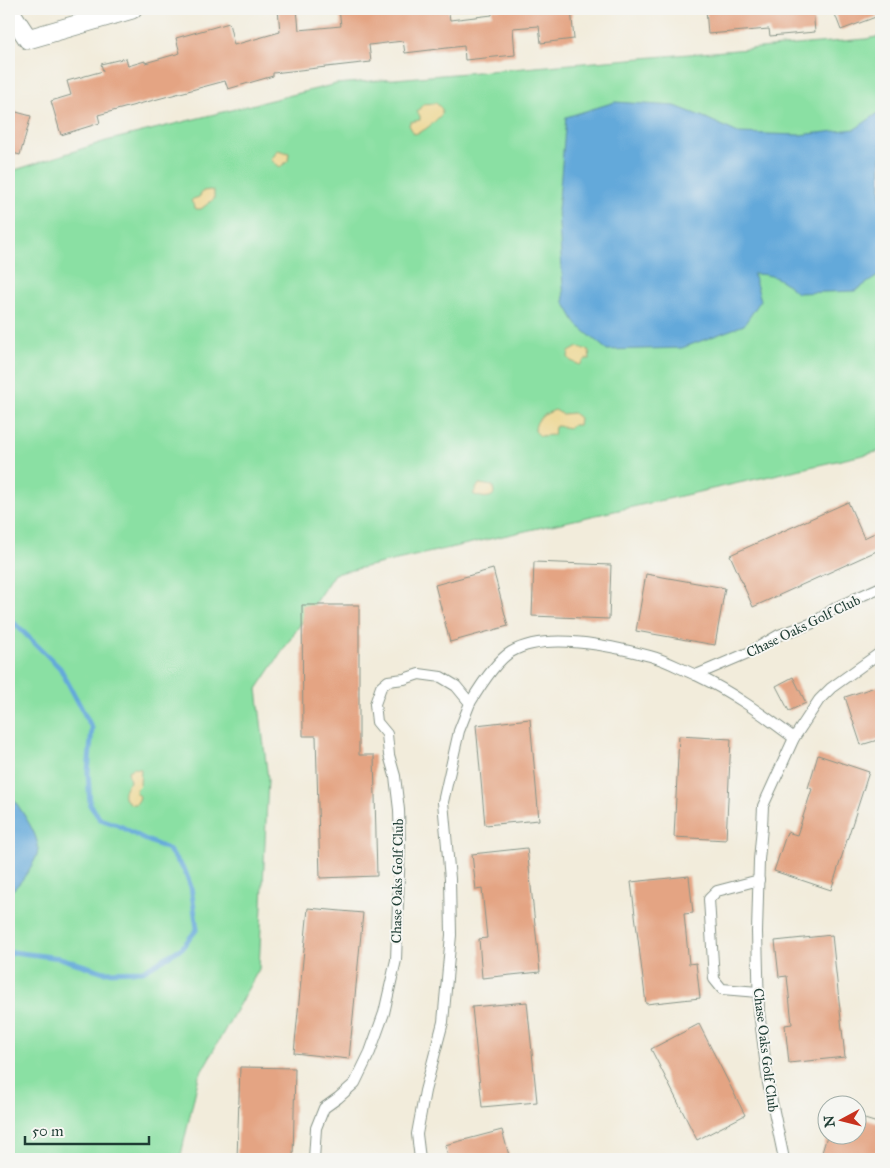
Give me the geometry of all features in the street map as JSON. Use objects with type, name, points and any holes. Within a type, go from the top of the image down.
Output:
[{"type":"street","points":[[9,10],[28,39],[132,9]]},
{"type":"lane","name":"Chase Oaks Golf Club","points":[[696,675],[750,652],[779,635],[812,623],[837,607],[881,588]]},
{"type":"lane","points":[[420,1159],[417,1134],[425,1090],[443,1022],[451,935],[450,879],[443,802],[459,731],[470,703],[484,679],[510,652],[530,644],[548,642],[588,643],[652,656],[696,675],[744,701],[794,738]]},
{"type":"lane","name":"Chase Oaks Golf Club","points":[[784,1159],[768,1084],[758,992],[757,932],[763,806],[794,738],[819,700],[831,688],[881,652]]},
{"type":"lane","name":"Chase Oaks Golf Club","points":[[314,1159],[316,1128],[324,1108],[355,1083],[370,1052],[384,1013],[396,960],[400,845],[398,810],[395,776],[389,755],[387,734],[377,722],[375,704],[381,687],[388,681],[404,679],[419,674],[441,677],[456,686],[470,703]]},
{"type":"lane","points":[[758,992],[722,989],[714,980],[709,899],[717,890],[759,880]]},
{"type":"green space","points":[[881,36],[881,451],[334,574],[257,689],[268,779],[259,969],[199,1076],[180,1159],[9,1159],[9,172],[106,141],[336,84],[866,39]]},
{"type":"sand","points":[[436,103],[442,109],[442,114],[426,129],[414,134],[409,125],[410,122],[420,120],[417,112],[423,104]]},
{"type":"sand","points":[[278,150],[289,153],[288,161],[280,167],[271,160]]},
{"type":"sand","points":[[203,191],[214,191],[214,199],[201,209],[196,209],[191,201],[199,197]]},
{"type":"sand","points":[[578,347],[589,351],[590,359],[586,359],[580,365],[571,361],[568,357],[569,352]]},
{"type":"sand","points":[[555,410],[562,414],[573,413],[579,418],[578,425],[573,425],[570,428],[557,426],[555,427],[554,435],[540,436],[535,431],[537,423],[544,415]]},
{"type":"sand","points":[[479,484],[493,486],[494,494],[481,497],[473,494]]},
{"type":"sand","points":[[133,768],[141,769],[140,785],[136,793],[140,796],[136,804],[131,804],[124,798],[125,789],[130,782],[128,771]]},
{"type":"water","points":[[615,102],[675,106],[738,133],[799,135],[855,129],[881,111],[881,274],[855,291],[797,293],[777,278],[753,274],[761,300],[744,325],[682,348],[607,350],[577,325],[564,302],[558,210],[566,117]]},
{"type":"water","points":[[9,792],[35,834],[38,851],[29,870],[9,893]]},
{"type":"building","points":[[278,9],[297,9],[299,30],[341,26],[339,9],[448,9],[450,20],[492,15],[492,9],[555,9],[555,11],[571,9],[574,39],[541,43],[539,26],[513,28],[515,55],[465,60],[464,46],[405,53],[403,41],[369,45],[371,62],[273,73],[273,76],[228,89],[225,81],[98,115],[100,123],[61,135],[51,101],[71,95],[67,81],[103,71],[101,64],[126,58],[128,66],[180,53],[176,38],[229,23],[234,45],[280,32]]},
{"type":"building","points":[[706,9],[813,9],[815,32],[770,36],[769,29],[708,34]]},
{"type":"building","points":[[833,9],[881,9],[881,15],[841,30]]},
{"type":"building","points":[[9,110],[31,116],[20,155],[9,152]]},
{"type":"building","points":[[848,502],[864,538],[881,530],[881,549],[753,607],[730,555]]},
{"type":"building","points":[[534,562],[611,565],[609,619],[532,616]]},
{"type":"building","points":[[493,569],[508,626],[450,642],[435,585]]},
{"type":"building","points":[[646,574],[725,588],[715,645],[636,631]]},
{"type":"building","points":[[302,605],[359,605],[359,755],[374,755],[377,876],[320,878],[316,736],[303,736]]},
{"type":"building","points":[[793,677],[806,703],[789,711],[776,686]]},
{"type":"building","points":[[881,685],[881,739],[861,745],[845,697]]},
{"type":"building","points":[[530,719],[539,820],[485,825],[476,725]]},
{"type":"building","points":[[679,736],[731,739],[726,840],[674,837]]},
{"type":"building","points":[[818,755],[869,772],[831,890],[774,871],[787,832],[797,835],[812,789],[808,788]]},
{"type":"building","points":[[527,848],[540,972],[482,978],[479,939],[487,938],[482,889],[476,890],[472,854]]},
{"type":"building","points":[[689,876],[693,913],[684,914],[689,964],[696,963],[700,998],[646,1004],[631,882]]},
{"type":"building","points":[[308,908],[363,913],[349,1059],[294,1053]]},
{"type":"building","points":[[832,935],[845,1057],[789,1063],[785,1025],[792,1024],[787,976],[779,977],[775,941]]},
{"type":"building","points":[[527,1002],[537,1102],[482,1107],[472,1007]]},
{"type":"building","points":[[699,1024],[745,1115],[697,1140],[651,1049]]},
{"type":"building","points":[[240,1067],[295,1068],[293,1159],[237,1159]]},
{"type":"building","points":[[868,1120],[881,1124],[881,1159],[820,1159],[824,1146],[868,1146]]},
{"type":"building","points":[[502,1130],[510,1159],[449,1159],[445,1145]]},
{"type":"waterway","points":[[9,618],[60,668],[92,728],[88,772],[90,805],[100,819],[120,826],[168,849],[185,871],[191,887],[197,929],[182,948],[143,971],[104,972],[60,958],[13,952],[9,955]]}]
